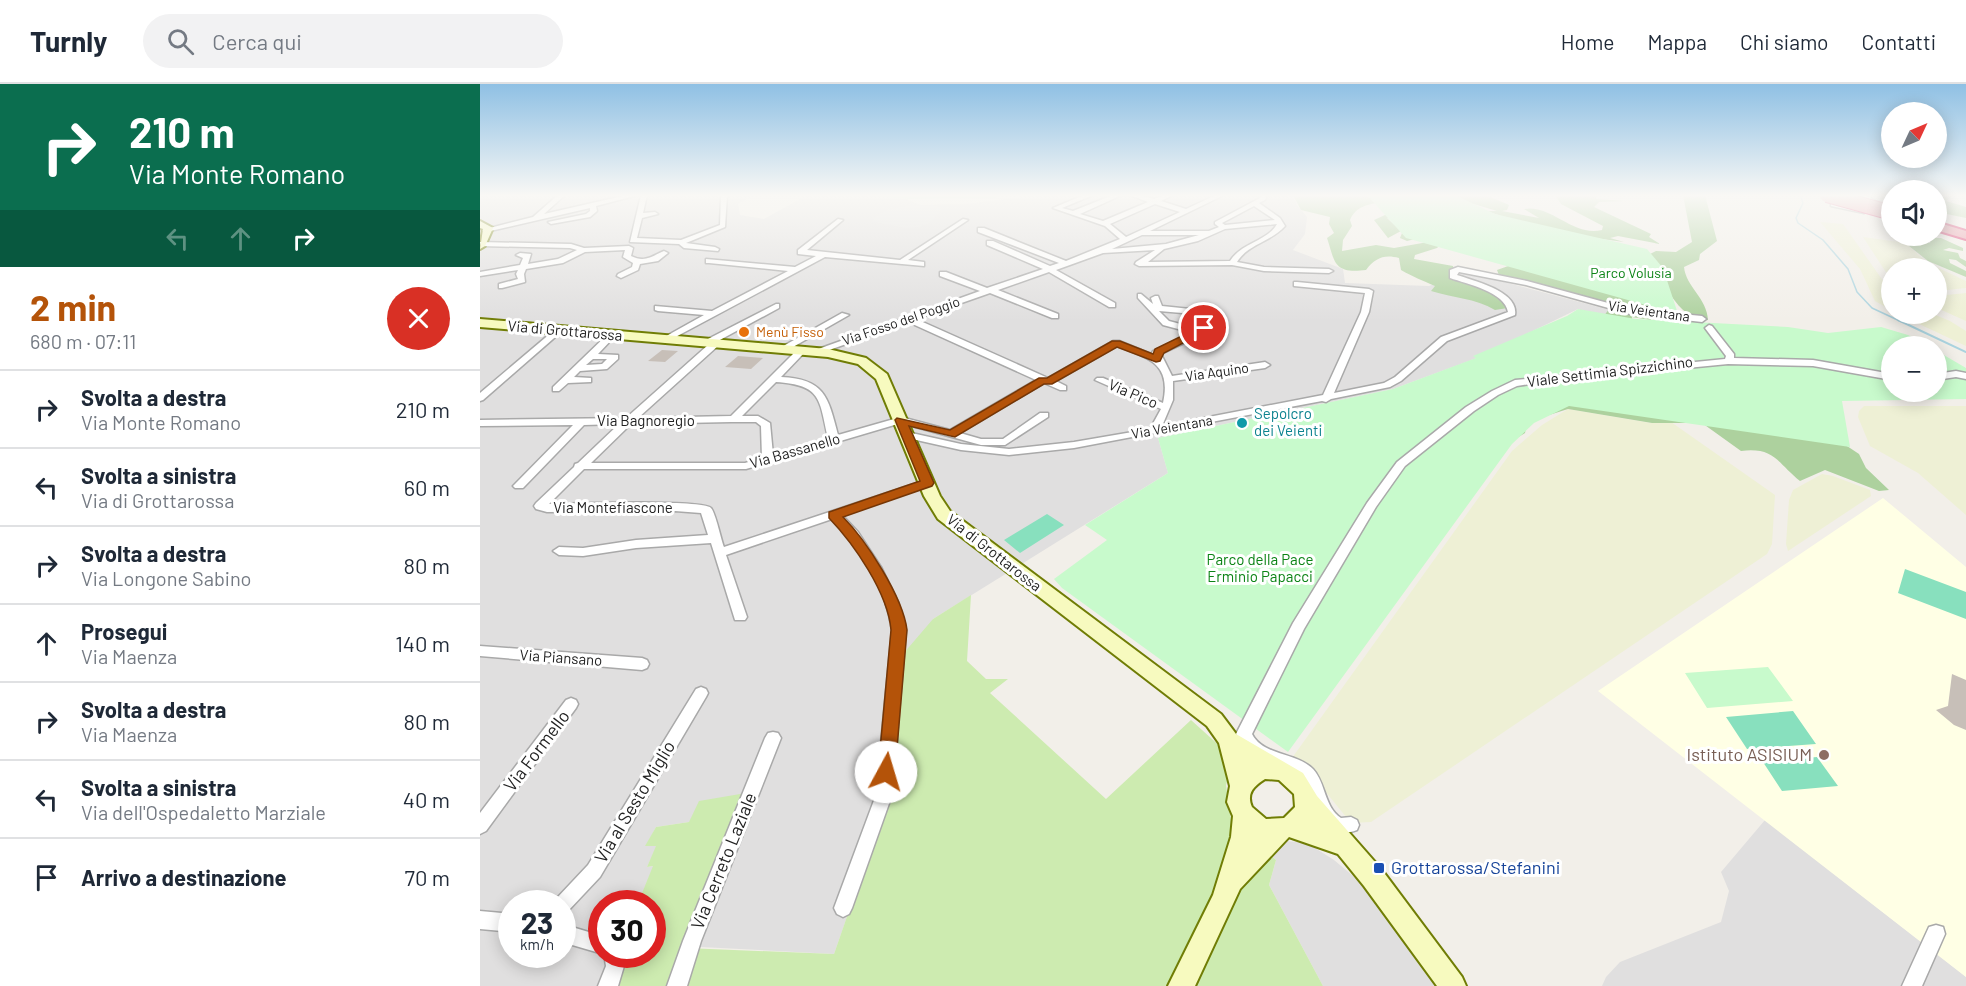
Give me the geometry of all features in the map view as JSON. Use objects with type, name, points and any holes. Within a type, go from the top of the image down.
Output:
[{"type":"street","points":[[634,237],[633,240],[682,242],[695,237]]},
{"type":"street","points":[[819,237],[801,252],[921,264]]},
{"type":"street","points":[[901,262],[939,237]]},
{"type":"street","points":[[999,237],[1065,263]]},
{"type":"street","points":[[1121,237],[1125,240]]},
{"type":"street","name":"Via Fosso del Poggio","points":[[808,351],[989,291],[1101,251],[1131,237]]},
{"type":"street","points":[[1101,251],[1161,249],[1204,237]]},
{"type":"street","points":[[1232,263],[1242,251],[1270,237]]},
{"type":"street","points":[[682,242],[684,246],[715,249]]},
{"type":"street","points":[[990,243],[1049,269],[1112,305]]},
{"type":"street","points":[[480,245],[571,246],[584,250],[628,248],[627,257],[636,262],[655,260],[664,253]]},
{"type":"street","points":[[1161,249],[1139,264],[1232,263],[1264,269],[1329,271]]},
{"type":"street","points":[[480,274],[571,261],[584,250]]},
{"type":"street","points":[[502,286],[522,280],[522,267],[528,256],[520,255]]},
{"type":"street","points":[[665,339],[823,255]]},
{"type":"street","points":[[709,261],[796,269]]},
{"type":"street","points":[[621,276],[635,268],[636,262]]},
{"type":"street","name":"Via Veientana","points":[[904,427],[961,447],[1009,452],[1074,445],[1153,431],[1326,399],[1391,384],[1444,339],[1512,314],[1513,308],[1506,298],[1453,276],[1453,272],[1458,269],[1525,282],[1630,311],[1702,319]]},
{"type":"street","name":"Via Fosso del Poggio","points":[[943,274],[1055,316]]},
{"type":"street","points":[[1297,284],[1308,283],[1369,291],[1365,312],[1326,399]]},
{"type":"street","points":[[1141,296],[1166,323],[1201,332]]},
{"type":"street","points":[[1155,298],[1159,308],[1198,313],[1205,324],[1201,332],[1159,351],[1156,359]]},
{"type":"street","name":"Via Montefiascone","points":[[740,617],[708,512],[701,508],[541,507],[541,503],[712,343],[776,306]]},
{"type":"street","points":[[658,308],[712,313]]},
{"type":"street","points":[[783,350],[845,315]]},
{"type":"street","points":[[908,319],[1063,388]]},
{"type":"street","name":"Via di Grottarossa","points":[[480,323],[808,351],[853,357],[875,369],[882,377],[938,507],[949,520],[1214,720],[1229,740],[1276,769]]},
{"type":"street","points":[[1709,328],[1731,357],[1728,361],[1813,363],[1881,375]]},
{"type":"street","points":[[480,398],[558,330]]},
{"type":"street","points":[[556,389],[612,335]]},
{"type":"street","points":[[951,434],[1116,343],[1156,359],[1168,379],[1166,408],[1162,420],[1153,431]]},
{"type":"street","points":[[733,420],[772,379],[808,351]]},
{"type":"street","points":[[577,368],[604,367],[615,357],[590,356]]},
{"type":"street","name":"Viale Settimia Spizzichino","points":[[1348,835],[1324,813],[1313,781],[1302,769],[1286,760],[1260,752],[1247,741],[1244,734],[1298,627],[1371,506],[1401,464],[1470,409],[1515,383],[1699,362],[1728,361]]},
{"type":"street","name":"Via Aquino","points":[[1168,379],[1265,365]]},
{"type":"street","points":[[1947,375],[1966,376]]},
{"type":"street","points":[[772,379],[800,380],[814,386],[822,398],[834,440]]},
{"type":"street","points":[[565,380],[588,380]]},
{"type":"street","name":"Via Pico","points":[[1100,380],[1166,408]]},
{"type":"street","points":[[904,427],[951,434],[981,442],[1005,442],[1044,415]]},
{"type":"street","name":"Via Bagnoregio","points":[[483,425],[758,419],[765,422],[768,460]]},
{"type":"street","points":[[519,486],[581,422]]},
{"type":"street","name":"Via Bassanello","points":[[579,466],[742,466],[834,440],[904,427]]},
{"type":"street","points":[[721,552],[927,483]]},
{"type":"street","points":[[834,515],[857,539],[894,605],[899,622],[884,795],[843,908]]},
{"type":"street","points":[[559,551],[583,552],[636,544],[717,539]]},
{"type":"street","name":"Via Piansano","points":[[480,651],[642,664]]},
{"type":"street","name":"Via al Sesto Miglio","points":[[576,890],[594,871],[701,693]]},
{"type":"street","name":"Via Formello","points":[[480,826],[572,704]]},
{"type":"street","name":"Via Cerreto Laziale","points":[[677,986],[692,941],[773,738]]},
{"type":"street","name":"Via di Grottarossa","points":[[1229,740],[1241,785]]},
{"type":"street","points":[[1348,835],[1259,828],[1245,816],[1238,800],[1241,785],[1255,772],[1276,769],[1290,774],[1300,782],[1307,801],[1348,835],[1373,878],[1453,986]]},
{"type":"street","points":[[1227,889],[1257,851],[1302,816],[1307,801]]},
{"type":"street","points":[[1180,986],[1227,889],[1244,836],[1245,816]]},
{"type":"street","points":[[480,920],[498,922]]},
{"type":"street","points":[[1912,986],[1936,934]]},
{"type":"street","points":[[608,986],[614,968]]},
{"type":"shaded area","points":[[480,237],[1303,237],[1293,250],[1343,269],[1345,283],[1429,286],[1466,272],[1610,310],[1604,316],[1578,309],[1477,358],[1393,389],[1158,438],[1168,473],[933,619],[866,863],[834,954],[701,947],[684,949],[689,822],[656,827],[646,846],[657,846],[647,867],[654,866],[644,890],[588,890],[588,968],[622,968],[611,986],[480,986]]},
{"type":"shaded area","points":[[1833,237],[1852,237],[1881,278],[1881,304],[1875,301],[1860,269]]},
{"type":"shaded area","points":[[1863,237],[1881,240],[1881,246],[1909,246],[1922,258],[1881,258],[1881,265]]},
{"type":"shaded area","points":[[1947,272],[1966,281],[1966,288],[1947,290]]},
{"type":"shaded area","points":[[1966,293],[1966,321],[1947,312],[1947,295]]},
{"type":"shaded area","points":[[1947,320],[1950,321],[1966,331],[1966,346],[1919,324],[1947,324]]},
{"type":"shaded area","points":[[1864,406],[1966,406],[1966,515],[1918,473],[1870,446],[1858,417],[1859,411]]},
{"type":"shaded area","points":[[1568,409],[1651,423],[1671,422],[1775,495],[1772,544],[1767,554],[1371,822],[1351,823],[1316,780],[1292,758],[1512,451],[1542,425]]},
{"type":"shaded area","points":[[1822,474],[1870,490],[1871,496],[1788,551],[1786,544],[1789,500],[1793,490]]},
{"type":"shaded area","name":"Istituto ASISIUM","points":[[1883,498],[1966,567],[1966,977],[1598,691]]},
{"type":"shaded area","points":[[1765,820],[1966,977],[1966,986],[1602,986],[1606,977],[1620,962],[1721,922],[1729,891],[1721,872]]},
{"type":"shaded area","points":[[1286,841],[1307,843],[1334,860],[1364,885],[1442,986],[1323,986],[1269,885],[1276,860],[1268,852]]},
{"type":"green space","points":[[1345,237],[1342,251],[1376,245],[1394,248],[1428,242],[1440,245],[1415,255],[1414,259],[1453,266],[1454,274],[1498,294],[1514,307],[1495,310],[1472,301],[1431,291],[1435,286],[1401,270],[1399,258],[1389,256],[1380,258],[1366,270],[1355,271],[1341,268],[1334,260],[1327,238]]},
{"type":"green space","points":[[1419,237],[1419,238],[1407,241],[1400,238]]},
{"type":"green space","points":[[1588,237],[1614,237],[1610,238],[1624,242]]},
{"type":"green space","name":"Parco Volusia","points":[[1595,237],[1647,249],[1663,268],[1678,314],[1406,238]]},
{"type":"green space","points":[[1624,237],[1649,237],[1660,244]]},
{"type":"green space","points":[[1691,237],[1716,237],[1717,241],[1700,254],[1699,260],[1684,267],[1688,281],[1704,305],[1708,320],[1697,319],[1680,306],[1665,286],[1648,255],[1656,251],[1676,252],[1692,242]]},
{"type":"green space","points":[[1947,241],[1963,248],[1963,251],[1949,248],[1943,250],[1958,253],[1960,258],[1966,261],[1966,267],[1956,260],[1949,259],[1950,263],[1966,271],[1966,277],[1947,269],[1947,258],[1924,258],[1909,246],[1947,246]]},
{"type":"green space","points":[[1511,265],[1653,306],[1651,320],[1632,317],[1631,327],[1578,309],[1604,316],[1611,306],[1500,278],[1497,270]]},
{"type":"green space","name":"Parco della Pace Erminio Papacci","points":[[1578,309],[1636,319],[1788,327],[1828,333],[1881,327],[1910,336],[1881,336],[1881,400],[1842,401],[1850,447],[1569,406],[1534,423],[1512,444],[1288,752],[1062,588],[1054,579],[1107,540],[1085,525],[1168,473],[1158,438],[1393,389],[1476,358],[1473,356],[1567,316]]},
{"type":"green space","name":"Parco della Pace Erminio Papacci","points":[[1947,357],[1966,368],[1966,399],[1947,399]]},
{"type":"green space","points":[[1511,396],[1823,430],[1859,454],[1866,468],[1889,490],[1879,491],[1825,470],[1800,481],[1774,457],[1761,451],[1741,451],[1702,423],[1652,423],[1568,409],[1527,422],[1525,433],[1512,441]]},
{"type":"green space","points":[[1047,514],[1064,525],[1020,553],[1004,540]]},
{"type":"green space","points":[[1905,569],[1966,592],[1966,619],[1898,593]]},
{"type":"green space","points":[[971,595],[967,661],[986,679],[1008,679],[990,693],[1106,799],[1191,720],[1223,749],[1232,767],[1226,785],[1231,820],[1276,860],[1269,885],[1323,986],[611,986],[622,968],[666,968],[666,890],[643,890],[653,866],[647,867],[656,846],[645,846],[656,827],[689,822],[699,801],[746,793],[685,948],[834,954],[892,787],[903,654],[933,619]]},
{"type":"green space","points":[[1768,667],[1793,701],[1707,708],[1685,673]]},
{"type":"green space","points":[[1793,711],[1816,744],[1747,749],[1726,717]]},
{"type":"green space","points":[[1817,757],[1838,786],[1782,791],[1763,762]]},
{"type":"building","points":[[662,350],[678,351],[665,362],[648,361]]},
{"type":"building","points":[[738,356],[763,358],[751,369],[725,367]]},
{"type":"building","points":[[1952,674],[1966,680],[1966,730],[1954,725],[1936,710],[1948,706]]},
{"type":"waterway","points":[[1819,237],[1848,269],[1857,292],[1872,308],[1881,312]]},
{"type":"waterway","points":[[1906,324],[1966,352]]},
{"type":"place","name":"Menù Fisso","points":[[744,332]]},
{"type":"place","name":"Sepolcro dei Veienti","points":[[1242,423]]},
{"type":"place","name":"Istituto ASISIUM","points":[[1824,755]]},
{"type":"place","name":"Grottarossa/Stefanini","points":[[1379,868]]},
{"type":"route","points":[[886,772],[899,630],[898,614],[857,539],[834,515],[927,483],[901,420],[951,434],[1044,379],[1049,381],[1116,343],[1156,359],[1159,351],[1201,332],[1204,328]]}]
